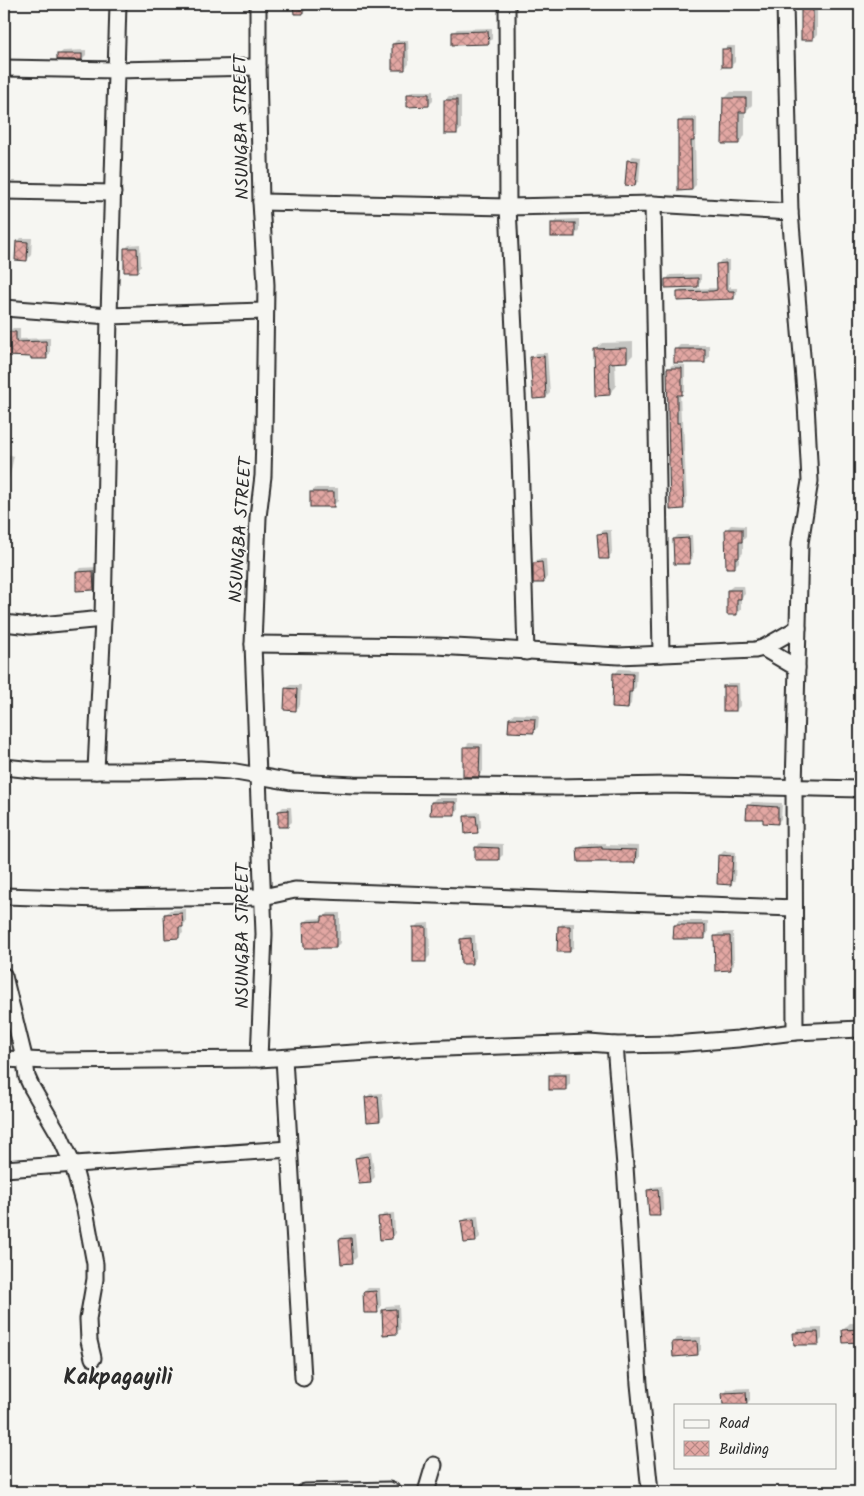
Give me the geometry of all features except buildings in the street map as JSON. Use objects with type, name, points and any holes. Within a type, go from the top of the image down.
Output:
[{"type":"street","points":[[96,771],[103,619],[118,4]]},
{"type":"street","name":"NSUNGBA STREET","points":[[258,4],[261,202],[266,285],[263,476],[258,517],[253,644],[264,934],[258,1059]]},
{"type":"street","points":[[507,4],[508,207],[520,445],[526,652]]},
{"type":"street","points":[[785,4],[790,212],[806,403],[810,481],[800,543],[794,788],[795,1032]]},
{"type":"street","points":[[4,68],[116,70],[258,67]]},
{"type":"street","points":[[4,191],[113,193]]},
{"type":"street","points":[[261,202],[508,207],[653,204],[790,212]]},
{"type":"street","points":[[653,204],[661,654]]},
{"type":"street","points":[[4,308],[109,316],[265,311]]},
{"type":"street","points":[[4,623],[30,626],[103,619]]},
{"type":"street","points":[[253,644],[436,646],[619,656],[755,650],[763,648],[798,628]]},
{"type":"street","points":[[763,648],[797,668]]},
{"type":"street","points":[[4,767],[43,771],[200,769],[230,771],[292,782],[354,786],[558,787],[666,785],[860,789]]},
{"type":"street","points":[[4,896],[100,899],[263,897],[278,892],[295,890],[794,908]]},
{"type":"street","points":[[4,976],[28,1077],[32,1088],[60,1136],[72,1165],[85,1210],[95,1264],[95,1279],[88,1319],[89,1341],[93,1358]]},
{"type":"street","points":[[4,1058],[25,1061],[258,1059],[417,1049],[589,1043],[615,1045],[674,1044],[795,1032],[860,1029]]},
{"type":"street","points":[[615,1045],[639,1384],[650,1492]]},
{"type":"street","points":[[284,1058],[303,1378]]},
{"type":"street","points":[[4,1169],[288,1149]]},
{"type":"street","points":[[426,1492],[434,1465]]},
{"type":"street","points":[[305,1492],[388,1490],[394,1492]]},
{"type":"district","name":"Kakpagayili","points":[[118,1376]]}]
